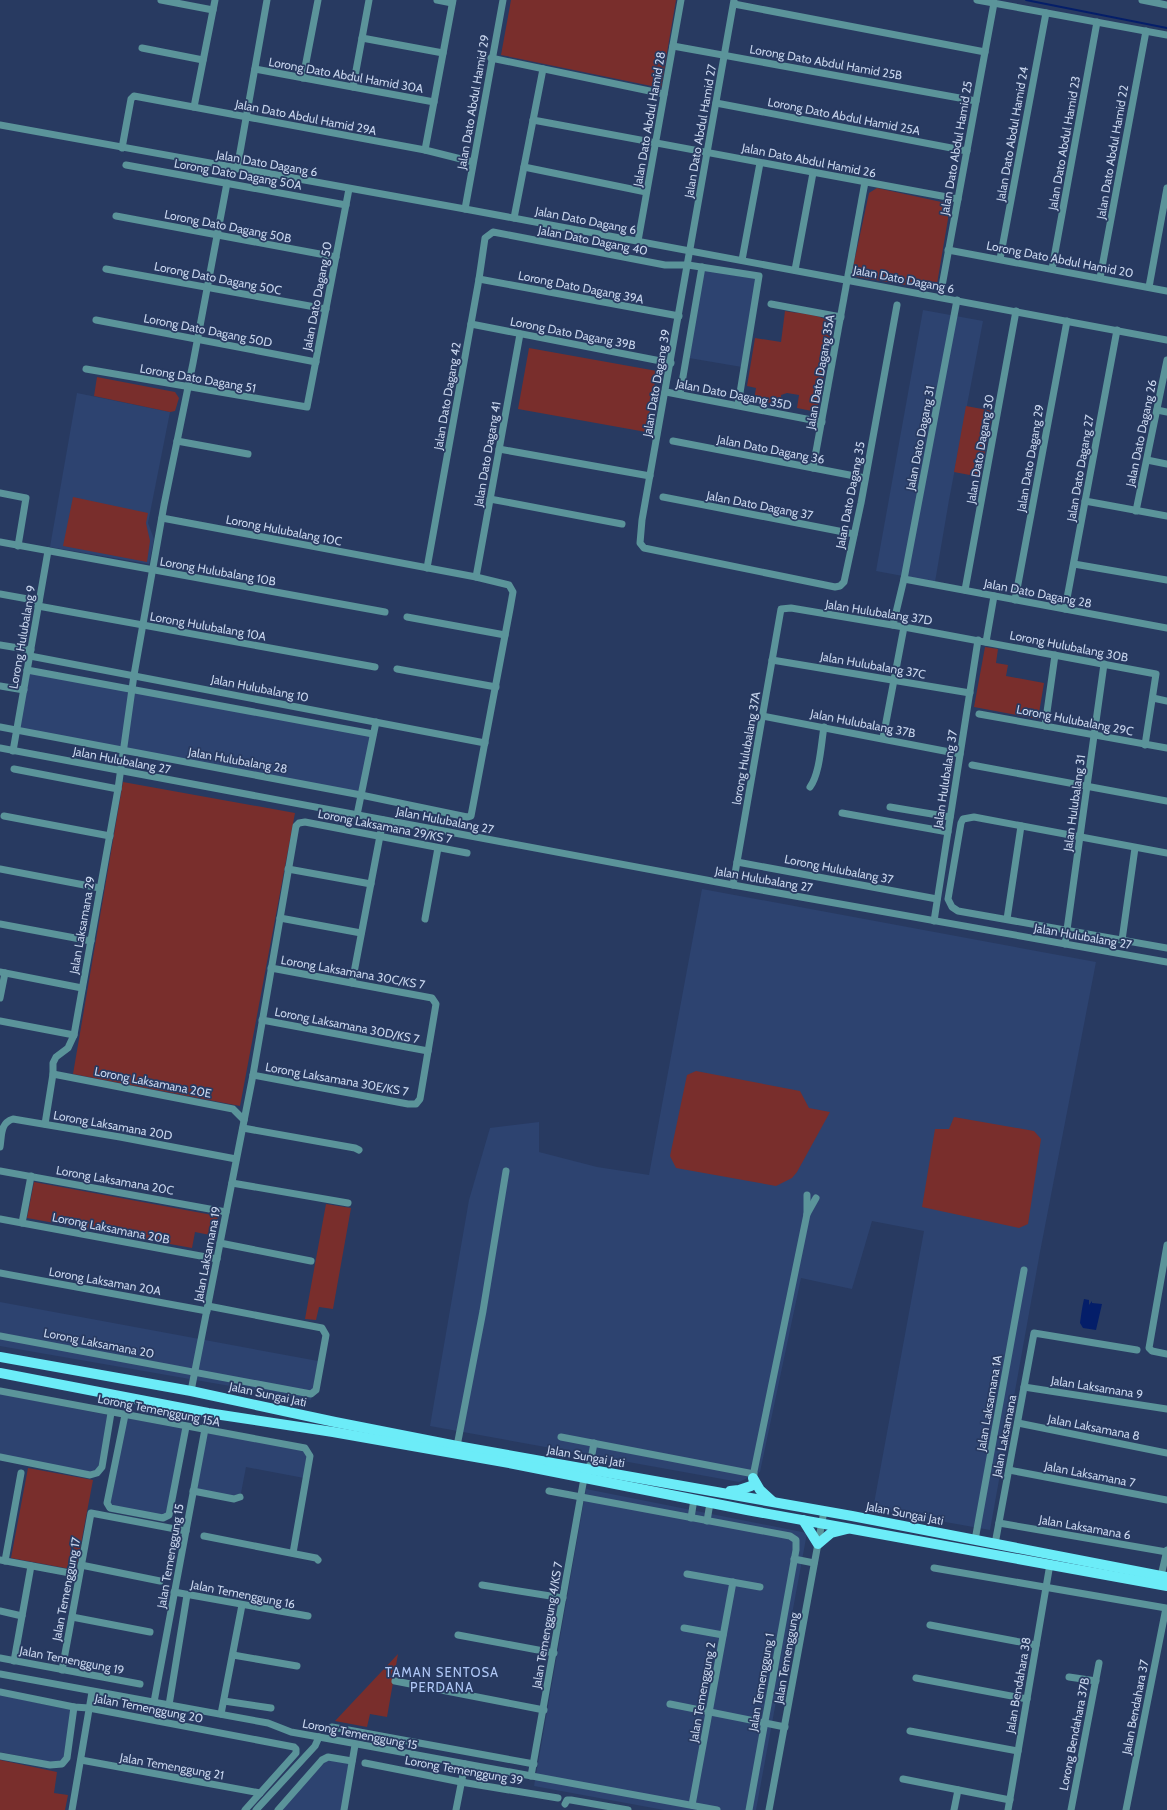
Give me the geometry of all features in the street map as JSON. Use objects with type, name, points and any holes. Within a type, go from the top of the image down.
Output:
[{"type":"main road","name":"Jalan Sungai Jati","points":[[0,1357],[69,1368],[189,1391],[457,1446],[710,1503],[1167,1586]]},
{"type":"main road","points":[[63,1386],[103,1388],[107,1384],[104,1380],[69,1368]]},
{"type":"main road","name":"Jalan Sungai Jati","points":[[0,1373],[208,1413],[334,1432],[586,1474],[773,1501],[1164,1577]]},
{"type":"main road","points":[[184,1408],[153,1397],[152,1393],[155,1390],[189,1391]]},
{"type":"main road","points":[[712,1491],[739,1490],[753,1479],[760,1490],[773,1501]]},
{"type":"main road","points":[[803,1520],[818,1544],[831,1533],[849,1528]]},
{"type":"street","points":[[161,0],[213,10]]},
{"type":"street","points":[[194,107],[215,0]]},
{"type":"street","points":[[237,169],[267,0]]},
{"type":"street","points":[[303,78],[318,0]]},
{"type":"street","points":[[352,87],[369,0]]},
{"type":"street","points":[[425,150],[453,1],[437,0]]},
{"type":"street","name":"Jalan Dato Abdul Hamid 29","points":[[465,209],[491,58],[503,0]]},
{"type":"street","name":"Jalan Dato Abdul Hamid 28","points":[[638,241],[681,0]]},
{"type":"street","points":[[977,0],[1167,35]]},
{"type":"street","points":[[1142,0],[1167,5]]},
{"type":"street","points":[[734,2],[985,52]]},
{"type":"street","name":"Jalan Dato Abdul Hamid 27","points":[[688,265],[734,2]]},
{"type":"street","name":"Jalan Dato Abdul Hamid 25","points":[[940,297],[994,3]]},
{"type":"street","name":"Jalan Dato Abdul Hamid 24","points":[[1000,259],[1046,13]]},
{"type":"street","name":"Jalan Dato Abdul Hamid 23","points":[[1052,269],[1097,22]]},
{"type":"street","name":"Jalan Dato Abdul Hamid 22","points":[[1100,278],[1146,31]]},
{"type":"street","points":[[362,38],[443,53]]},
{"type":"street","name":"Lorong Dato Abdul Hamid 25B","points":[[673,46],[976,101]]},
{"type":"street","points":[[142,48],[203,60]]},
{"type":"street","points":[[491,58],[664,94]]},
{"type":"street","name":"Lorong Dato Abdul Hamid 30A","points":[[255,69],[434,102]]},
{"type":"street","points":[[514,218],[543,69]]},
{"type":"street","name":"Jalan Dato Abdul Hamid 29A","points":[[122,148],[131,99],[134,96],[425,150],[473,162]]},
{"type":"street","name":"Lorong Dato Abdul Hamid 25A","points":[[716,103],[967,150]]},
{"type":"street","name":"Jalan Dato Abdul Hamid 26","points":[[533,120],[958,199]]},
{"type":"street","name":"Jalan Dato Dagang 6","points":[[0,125],[742,260],[1167,340]]},
{"type":"street","points":[[742,260],[760,163]]},
{"type":"street","name":"Lorong Dato Dagang 50A","points":[[126,165],[346,205]]},
{"type":"street","points":[[524,167],[646,192]]},
{"type":"street","points":[[795,270],[813,173]]},
{"type":"street","name":"Jalan Dato Dagang 35A","points":[[813,468],[865,182]]},
{"type":"street","name":"Jalan Laksamana 29","points":[[45,1124],[53,1074],[53,1063],[56,1057],[68,1048],[74,1035],[118,789],[134,675],[162,518],[198,339],[227,183]]},
{"type":"street","points":[[1149,287],[1167,188]]},
{"type":"street","name":"Jalan Dato Dagang 50","points":[[306,408],[349,189]]},
{"type":"street","name":"Lorong Dato Dagang 50B","points":[[116,216],[336,257]]},
{"type":"street","name":"Jalan Dato Dagang 40","points":[[493,232],[665,265],[688,265],[759,276],[738,405]]},
{"type":"street","name":"Jalan Dato Dagang 42","points":[[427,568],[485,238],[493,232]]},
{"type":"street","name":"Lorong Dato Abdul Hamid 20","points":[[948,250],[1167,291]]},
{"type":"street","name":"Jalan Dato Dagang 39","points":[[688,265],[645,504],[640,543],[644,548],[738,567]]},
{"type":"street","points":[[680,394],[702,267]]},
{"type":"street","name":"Lorong Dato Dagang 50C","points":[[106,269],[326,309]]},
{"type":"street","name":"Lorong Dato Dagang 39A","points":[[479,279],[679,316]]},
{"type":"street","name":"Jalan Dato Dagang 31","points":[[893,625],[904,579],[957,300]]},
{"type":"street","points":[[771,304],[841,317]]},
{"type":"street","name":"Jalan Dato Dagang 35","points":[[738,567],[835,587],[840,586],[844,582],[865,478],[896,305]]},
{"type":"street","name":"Jalan Dato Dagang 30","points":[[965,590],[1016,312]]},
{"type":"street","name":"Lorong Dato Dagang 50D","points":[[96,320],[316,362]]},
{"type":"street","name":"Jalan Dato Dagang 29","points":[[1015,600],[1067,321]]},
{"type":"street","name":"Lorong Dato Dagang 39B","points":[[471,324],[671,363]]},
{"type":"street","name":"Jalan Dato Dagang 27","points":[[1065,609],[1117,330]]},
{"type":"street","name":"Jalan Dato Dagang 41","points":[[476,577],[520,334]]},
{"type":"street","name":"Jalan Dato Dagang 26","points":[[1136,511],[1167,360]]},
{"type":"street","name":"Lorong Dato Dagang 51","points":[[86,369],[306,408]]},
{"type":"street","name":"Jalan Dato Dagang 35D","points":[[666,392],[822,422]]},
{"type":"street","points":[[1157,410],[1167,412]]},
{"type":"street","points":[[177,441],[248,454]]},
{"type":"street","name":"Jalan Dato Dagang 36","points":[[673,441],[865,478]]},
{"type":"street","points":[[499,449],[650,476]]},
{"type":"street","points":[[1146,460],[1167,464]]},
{"type":"street","points":[[0,493],[26,498],[18,546]]},
{"type":"street","name":"Jalan Dato Dagang 37","points":[[663,497],[854,534]]},
{"type":"street","points":[[490,499],[622,524]]},
{"type":"street","points":[[1085,501],[1167,516]]},
{"type":"street","name":"Lorong Hulubalang 10C","points":[[162,518],[476,577],[509,585],[512,589],[505,635]]},
{"type":"street","name":"Lorong Hulubalang 10B","points":[[0,542],[385,612]]},
{"type":"street","name":"Lorong Hulubalang 9","points":[[13,751],[48,551]]},
{"type":"street","points":[[1074,564],[1167,580]]},
{"type":"street","name":"Jalan Dato Dagang 28","points":[[904,579],[1167,628]]},
{"type":"street","name":"Lorong Hulubalang 10A","points":[[0,594],[39,604],[143,626],[375,667]]},
{"type":"street","points":[[986,642],[994,596]]},
{"type":"street","name":"Jalan Hulubalang 37D","points":[[780,614],[782,609],[791,608],[978,640]]},
{"type":"street","name":"lorong Hulubalang 37A","points":[[733,885],[780,614]]},
{"type":"street","points":[[407,617],[505,635],[485,743]]},
{"type":"street","points":[[883,738],[904,627]]},
{"type":"street","name":"Lorong Hulubalang 30B","points":[[978,640],[1156,674],[1152,698]]},
{"type":"street","name":"Jalan Hulubalang 37","points":[[934,921],[978,640]]},
{"type":"street","name":"Jalan Hulubalang 10","points":[[0,645],[30,653],[134,675],[485,743]]},
{"type":"street","points":[[1045,726],[1055,655]]},
{"type":"street","name":"Jalan Hulubalang 37C","points":[[772,660],[970,693]]},
{"type":"street","name":"Jalan Hulubalang 31","points":[[1065,944],[1104,664]]},
{"type":"street","points":[[397,668],[496,687]]},
{"type":"street","name":"Jalan Hulubalang 10","points":[[27,670],[373,734]]},
{"type":"street","points":[[0,686],[24,690]]},
{"type":"street","points":[[1145,744],[1152,698],[1167,701]]},
{"type":"street","name":"Lorong Hulubalang 29C","points":[[980,714],[1167,748]]},
{"type":"street","name":"Jalan Hulubalang 37B","points":[[762,716],[883,738],[960,754]]},
{"type":"street","points":[[357,815],[376,722]]},
{"type":"street","name":"Jalan Hulubalang 28","points":[[0,727],[361,795],[467,817],[471,816],[485,743]]},
{"type":"street","points":[[810,787],[816,773],[824,727]]},
{"type":"street","name":"Jalan Hulubalang 27","points":[[0,748],[733,885],[1167,962]]},
{"type":"street","points":[[972,765],[1167,800]]},
{"type":"street","points":[[14,769],[118,789]]},
{"type":"street","points":[[890,806],[950,817]]},
{"type":"street","points":[[842,813],[948,832]]},
{"type":"street","points":[[4,816],[110,836]]},
{"type":"street","points":[[1167,854],[974,817],[967,817],[963,819],[961,823],[948,899],[952,908],[958,911],[1167,948]]},
{"type":"street","points":[[352,983],[383,820]]},
{"type":"street","name":"Lorong Laksamana 29/KS 7","points":[[299,823],[305,822],[467,853]]},
{"type":"street","name":"Jalan Laksamana 19","points":[[189,1391],[195,1372],[253,1075],[288,869],[296,826],[299,823]]},
{"type":"street","points":[[1007,919],[1021,826]]},
{"type":"street","points":[[425,919],[438,848]]},
{"type":"street","points":[[1122,940],[1135,848]]},
{"type":"street","name":"Lorong Hulubalang 37","points":[[737,862],[937,899]]},
{"type":"street","points":[[0,869],[100,888]]},
{"type":"street","points":[[288,869],[371,884]]},
{"type":"street","points":[[280,918],[361,933]]},
{"type":"street","points":[[0,924],[91,941]]},
{"type":"street","name":"Lorong Laksamana 30C/KS 7","points":[[271,968],[432,998],[436,1004],[428,1051]]},
{"type":"street","points":[[0,998],[2,973],[82,988]]},
{"type":"street","name":"Lorong Laksamana 30D/KS 7","points":[[262,1020],[428,1051]]},
{"type":"street","points":[[0,1021],[74,1035]]},
{"type":"street","name":"Lorong Laksamana 30E/KS 7","points":[[253,1075],[408,1104],[416,1104],[420,1099],[428,1051]]},
{"type":"street","name":"Lorong Laksamana 20E","points":[[53,1074],[233,1109],[244,1120]]},
{"type":"street","name":"Lorong Laksamana 20D","points":[[0,1144],[3,1126],[7,1121],[13,1119],[236,1159]]},
{"type":"street","points":[[242,1128],[355,1148],[359,1150]]},
{"type":"street","name":"Lorong Laksamana 20C","points":[[0,1170],[226,1212]]},
{"type":"street","points":[[457,1446],[483,1311],[506,1171]]},
{"type":"street","points":[[22,1223],[31,1176]]},
{"type":"street","points":[[232,1183],[348,1203]]},
{"type":"street","points":[[747,1510],[807,1214],[807,1195]]},
{"type":"street","points":[[807,1214],[816,1198]]},
{"type":"street","name":"Lorong Laksamana 20B","points":[[0,1219],[217,1259]]},
{"type":"street","points":[[220,1243],[311,1261]]},
{"type":"street","points":[[1167,1245],[1149,1348],[1152,1351],[1167,1354]]},
{"type":"street","name":"Jalan Laksamana 1A","points":[[975,1540],[1024,1270]]},
{"type":"street","name":"Lorong Laksaman 20A","points":[[0,1274],[322,1328],[325,1330],[326,1335],[316,1390],[311,1394]]},
{"type":"street","name":"Jalan Laksamana","points":[[995,1544],[1034,1332],[1137,1350]]},
{"type":"street","name":"Lorong Laksamana 20","points":[[0,1336],[311,1394]]},
{"type":"street","name":"Jalan Laksamana 9","points":[[1024,1387],[1167,1409]]},
{"type":"street","name":"Lorong Temenggung 15A","points":[[0,1391],[111,1413],[306,1448],[310,1456],[292,1553]]},
{"type":"street","points":[[0,1457],[90,1475],[97,1473],[102,1467],[111,1413]]},
{"type":"street","name":"Jalan Temenggung 15","points":[[154,1702],[208,1413]]},
{"type":"street","points":[[124,1415],[107,1503],[110,1508],[139,1514],[163,1518],[169,1515],[186,1426]]},
{"type":"street","name":"Jalan Laksamana 8","points":[[1018,1423],[1167,1453]]},
{"type":"street","points":[[561,1437],[753,1479]]},
{"type":"street","name":"Jalan Temenggung 4/KS 7","points":[[531,1776],[544,1710],[580,1497],[594,1444]]},
{"type":"street","name":"Jalan Laksamana 7","points":[[1009,1470],[1167,1500]]},
{"type":"street","points":[[21,1473],[2,1560],[70,1573]]},
{"type":"street","points":[[193,1491],[234,1499],[240,1497]]},
{"type":"street","name":"Jalan Temenggung 1","points":[[549,1491],[790,1536],[796,1540],[798,1559],[749,1810]]},
{"type":"street","points":[[691,1518],[694,1499]]},
{"type":"street","points":[[706,1521],[710,1503]]},
{"type":"street","name":"Jalan Temenggung","points":[[770,1810],[824,1511]]},
{"type":"street","name":"Jalan Temenggung 17","points":[[62,1670],[91,1513],[186,1531]]},
{"type":"street","name":"Jalan Laksamana 6","points":[[999,1523],[1167,1551]]},
{"type":"street","points":[[204,1536],[316,1558],[318,1560]]},
{"type":"street","points":[[1164,1577],[1167,1551]]},
{"type":"street","points":[[798,1559],[814,1562]]},
{"type":"street","name":"Jalan Bendahara 38","points":[[1008,1810],[1050,1564]]},
{"type":"street","points":[[82,1565],[160,1581]]},
{"type":"street","points":[[14,1661],[31,1566]]},
{"type":"street","points":[[934,1568],[1046,1587]]},
{"type":"street","points":[[687,1574],[760,1587]]},
{"type":"street","name":"Jalan Temenggung 2","points":[[692,1806],[733,1582]]},
{"type":"street","points":[[482,1585],[563,1598]]},
{"type":"street","name":"Jalan Bendahara 37","points":[[1046,1587],[1166,1608],[1126,1810]]},
{"type":"street","name":"Jalan Temenggung 16","points":[[174,1592],[308,1616]]},
{"type":"street","points":[[169,1705],[188,1595]]},
{"type":"street","points":[[221,1714],[242,1605]]},
{"type":"street","points":[[0,1611],[22,1616]]},
{"type":"street","points":[[72,1617],[150,1632]]},
{"type":"street","points":[[930,1625],[1036,1645]]},
{"type":"street","points":[[684,1628],[723,1635]]},
{"type":"street","points":[[458,1635],[554,1653]]},
{"type":"street","points":[[233,1655],[297,1666]]},
{"type":"street","name":"Jalan Temenggung 19","points":[[0,1658],[140,1684]]},
{"type":"street","name":"Lorong Bendahara 37B","points":[[1071,1810],[1099,1663]]},
{"type":"street","name":"Lorong Temenggung 15","points":[[0,1674],[268,1723],[291,1732],[355,1745],[717,1810]]},
{"type":"street","points":[[1069,1677],[1096,1681]]},
{"type":"street","points":[[916,1678],[1027,1699]]},
{"type":"street","points":[[395,1681],[544,1710]]},
{"type":"street","name":"Jalan Temenggung 20","points":[[0,1692],[294,1747],[296,1749],[296,1753],[260,1793]]},
{"type":"street","points":[[72,1810],[92,1692]]},
{"type":"street","points":[[224,1701],[270,1708]]},
{"type":"street","points":[[670,1704],[785,1727]]},
{"type":"street","points":[[0,1756],[50,1765],[62,1764],[66,1758],[74,1707]]},
{"type":"street","points":[[332,1727],[534,1764]]},
{"type":"street","points":[[910,1731],[1018,1751]]},
{"type":"street","points":[[256,1810],[315,1746],[319,1738]]},
{"type":"street","points":[[347,1810],[355,1745]]},
{"type":"street","points":[[278,1810],[322,1760],[328,1757],[352,1761]]},
{"type":"street","name":"Jalan Temenggung 21","points":[[81,1760],[260,1793]]},
{"type":"street","name":"Lorong Temenggung 39","points":[[365,1763],[462,1782],[558,1798]]},
{"type":"street","points":[[456,1810],[465,1764]]},
{"type":"street","points":[[903,1779],[1010,1800]]},
{"type":"street","points":[[954,1810],[958,1790]]},
{"type":"street","points":[[245,1810],[260,1793]]},
{"type":"street","points":[[564,1804],[567,1800],[571,1800],[628,1810]]},
{"type":"shaded area","points":[[511,0],[676,0],[661,88],[501,55]]},
{"type":"shaded area","points":[[877,188],[946,203],[950,207],[936,290],[857,277],[852,272],[869,193]]},
{"type":"shaded area","points":[[704,270],[756,279],[742,367],[689,358]]},
{"type":"shaded area","points":[[923,310],[983,321],[935,582],[876,571]]},
{"type":"shaded area","points":[[785,311],[812,315],[825,319],[830,322],[833,327],[818,406],[812,411],[797,408],[799,395],[787,393],[781,395],[782,405],[754,400],[756,388],[747,386],[755,338],[781,342]]},
{"type":"shaded area","points":[[529,348],[657,371],[646,432],[518,409]]},
{"type":"shaded area","points":[[97,377],[175,392],[179,398],[175,411],[170,412],[94,396]]},
{"type":"shaded area","points":[[77,393],[170,412],[148,523],[154,539],[149,564],[50,547]]},
{"type":"shaded area","points":[[966,406],[993,411],[980,477],[954,472]]},
{"type":"shaded area","points":[[73,497],[148,513],[146,523],[150,541],[147,562],[63,546]]},
{"type":"shaded area","points":[[985,647],[998,649],[996,663],[1008,665],[1006,676],[1044,683],[1038,719],[974,707]]},
{"type":"shaded area","points":[[29,673],[371,736],[360,792],[19,728]]},
{"type":"shaded area","points":[[123,782],[295,813],[240,1106],[73,1074]]},
{"type":"shaded area","points":[[702,889],[1096,962],[1040,1252],[990,1530],[873,1509],[924,1231],[872,1221],[852,1289],[801,1278],[760,1472],[739,1482],[430,1426],[469,1200],[490,1128],[539,1122],[539,1152],[597,1167],[649,1175]]},
{"type":"shaded area","points":[[696,1071],[800,1091],[809,1108],[830,1112],[797,1172],[792,1178],[776,1186],[676,1168],[670,1156],[687,1075]]},
{"type":"shaded area","points":[[954,1117],[1034,1131],[1041,1139],[1028,1224],[1019,1228],[922,1207],[935,1129],[949,1129]]},
{"type":"shaded area","points":[[34,1182],[218,1216],[215,1236],[195,1232],[192,1248],[27,1218]]},
{"type":"shaded area","points":[[326,1204],[351,1208],[333,1309],[319,1307],[316,1320],[305,1319]]},
{"type":"shaded area","points":[[1084,1299],[1089,1300],[1089,1305],[1092,1301],[1092,1303],[1102,1304],[1096,1330],[1083,1328],[1080,1323]]},
{"type":"shaded area","points":[[0,1302],[318,1361],[311,1400],[0,1346]]},
{"type":"shaded area","points":[[0,1394],[108,1415],[100,1465],[95,1470],[90,1472],[0,1455]]},
{"type":"shaded area","points":[[127,1418],[183,1429],[166,1514],[162,1516],[112,1506],[110,1503]]},
{"type":"shaded area","points":[[206,1433],[304,1450],[308,1456],[304,1478],[246,1467],[241,1493],[233,1496],[196,1489]]},
{"type":"shaded area","points":[[28,1468],[93,1480],[76,1570],[11,1558]]},
{"type":"shaded area","points":[[586,1489],[807,1533],[756,1810],[664,1810],[534,1786]]},
{"type":"shaded area","points":[[398,1654],[387,1717],[370,1714],[367,1727],[335,1721]]},
{"type":"shaded area","points":[[0,1695],[71,1710],[64,1757],[61,1762],[56,1763],[0,1752]]},
{"type":"shaded area","points":[[0,1760],[57,1772],[54,1793],[68,1795],[65,1810],[0,1810]]},
{"type":"shaded area","points":[[327,1760],[349,1763],[341,1810],[280,1810]]},
{"type":"waterway","points":[[1026,0],[1167,28]]},
{"type":"district","name":"TAMAN SENTOSA PERDANA","points":[[442,1680]]}]
